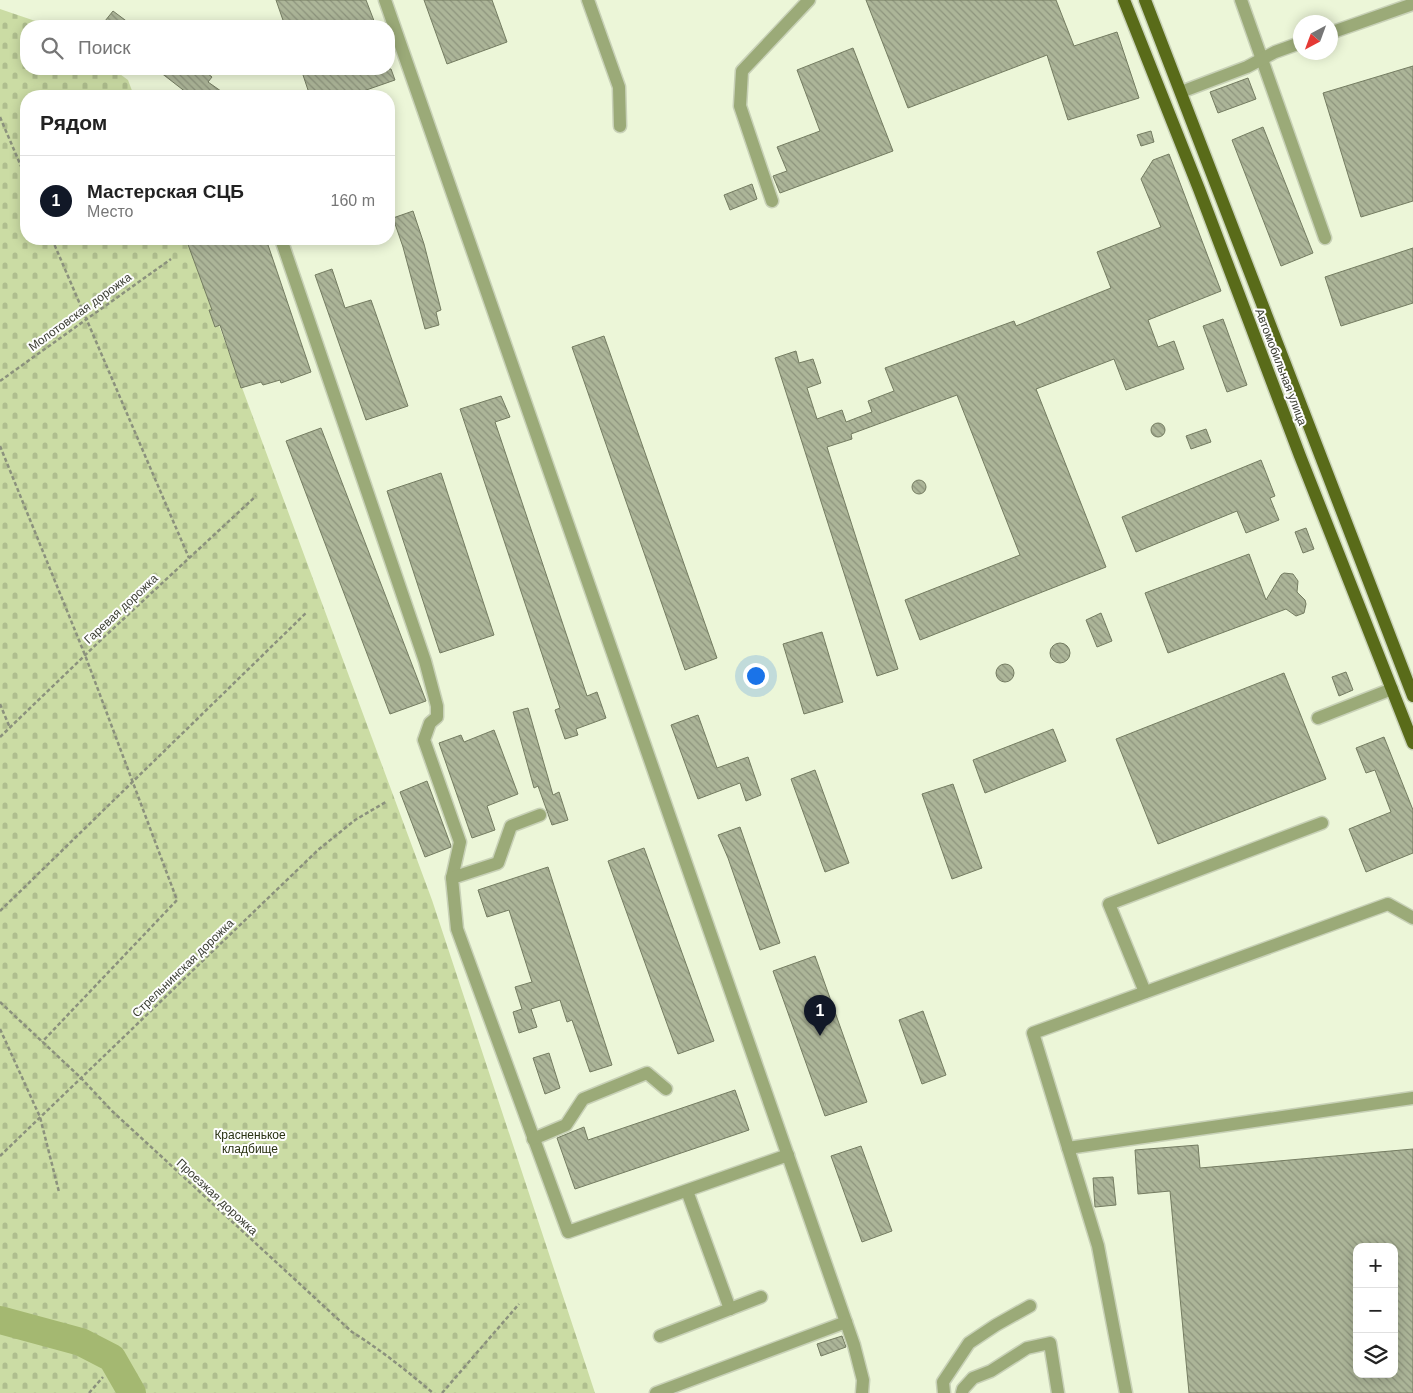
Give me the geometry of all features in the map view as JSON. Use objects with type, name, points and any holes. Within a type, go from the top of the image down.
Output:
[{"type":"main road","points":[[1113,0],[1135,26]]},
{"type":"main road","name":"Автомобильная улица","points":[[1124,0],[1413,743]]},
{"type":"main road","name":"Автомобильная улица","points":[[1145,0],[1413,696]]},
{"type":"lane","points":[[385,0],[392,20]]},
{"type":"lane","points":[[588,0],[619,87],[620,126]]},
{"type":"lane","points":[[772,201],[740,106],[742,71],[809,0]]},
{"type":"lane","points":[[1241,0],[1325,238]]},
{"type":"lane","points":[[1338,30],[1413,4]]},
{"type":"lane","points":[[395,29],[854,1345],[863,1380],[862,1393]]},
{"type":"lane","points":[[1181,92],[1247,67],[1293,46]]},
{"type":"lane","points":[[283,245],[426,661],[437,706],[437,717],[430,723],[424,740],[460,842],[452,878],[457,929],[568,1232],[788,1155]]},
{"type":"lane","points":[[1318,718],[1392,689]]},
{"type":"lane","points":[[452,878],[498,862],[511,826],[540,815]]},
{"type":"lane","points":[[1145,992],[1109,904],[1322,823]]},
{"type":"lane","points":[[1126,1393],[1098,1246],[1033,1033],[1388,904],[1413,918]]},
{"type":"lane","points":[[533,1139],[566,1125],[583,1100],[647,1073],[666,1088]]},
{"type":"lane","points":[[1068,1148],[1413,1098]]},
{"type":"lane","points":[[687,1190],[730,1309]]},
{"type":"lane","points":[[660,1336],[761,1296]]},
{"type":"lane","points":[[944,1393],[943,1382],[969,1343],[1030,1306]]},
{"type":"lane","points":[[656,1393],[846,1322]]},
{"type":"lane","points":[[962,1393],[963,1389],[973,1378],[991,1371],[1027,1348],[1050,1343],[1058,1393]]},
{"type":"path","points":[[0,117],[20,164]]},
{"type":"path","points":[[55,245],[189,558]]},
{"type":"path","name":"Молотовская дорожка","points":[[0,381],[171,258]]},
{"type":"path","points":[[0,446],[85,655],[177,900],[42,1042]]},
{"type":"path","name":"Гаревая дорожка","points":[[0,737],[256,496]]},
{"type":"path","points":[[0,911],[307,612]]},
{"type":"path","points":[[0,704],[10,728]]},
{"type":"path","name":"Стрельнинская дорожка","points":[[0,1156],[318,850],[355,820],[386,802]]},
{"type":"path","name":"Проезжая дорожка","points":[[0,1002],[81,1078],[112,1112],[352,1332],[378,1348],[433,1393]]},
{"type":"path","points":[[0,1029],[40,1117],[59,1192]]},
{"type":"path","points":[[442,1393],[519,1304]]},
{"type":"path","points":[[89,1393],[103,1377]]},
{"type":"green space","name":"Красненькое кладбище","points":[[0,9],[32,20],[20,20],[20,75],[121,75],[128,80],[132,90],[20,90],[20,245],[189,245],[432,900],[595,1393],[0,1393]]},
{"type":"building","points":[[276,0],[366,0],[374,20],[283,20]]},
{"type":"building","points":[[424,0],[492,0],[507,42],[447,64]]},
{"type":"building","points":[[866,0],[1056,0],[1074,46],[1117,32],[1139,98],[1068,120],[1047,55],[908,108]]},
{"type":"building","points":[[113,11],[125,20],[106,20]]},
{"type":"building","points":[[853,48],[893,151],[780,193],[773,176],[787,171],[777,147],[820,131],[797,70]]},
{"type":"building","points":[[1413,66],[1413,201],[1361,217],[1323,93]]},
{"type":"building","points":[[164,75],[210,75],[212,77],[208,82],[219,90],[183,90]]},
{"type":"building","points":[[303,75],[393,75],[395,80],[366,90],[308,90]]},
{"type":"building","points":[[1248,78],[1256,99],[1218,113],[1210,92]]},
{"type":"building","points":[[1263,127],[1313,253],[1281,266],[1232,140]]},
{"type":"building","points":[[1151,131],[1154,142],[1141,146],[1137,135]]},
{"type":"building","points":[[1169,154],[1221,291],[1148,320],[1158,347],[1174,341],[1184,369],[1126,390],[1114,359],[1036,389],[1106,567],[920,640],[905,600],[1020,555],[957,395],[851,434],[852,439],[827,447],[898,669],[877,676],[775,358],[796,351],[799,363],[813,359],[821,383],[807,388],[817,419],[842,410],[846,422],[872,412],[868,401],[894,391],[885,368],[1014,321],[1016,326],[1111,288],[1097,252],[1161,227],[1141,179],[1153,160]]},
{"type":"building","points":[[752,184],[757,199],[730,210],[724,195]]},
{"type":"building","points":[[413,211],[424,244],[441,310],[436,312],[439,325],[425,329],[395,224],[395,217]]},
{"type":"building","points":[[188,245],[268,245],[311,372],[281,383],[280,380],[263,385],[261,382],[241,388],[220,325],[215,327],[209,310],[212,310]]},
{"type":"building","points":[[1413,248],[1413,303],[1341,326],[1325,277]]},
{"type":"building","points":[[332,269],[345,308],[371,300],[408,406],[366,420],[315,275]]},
{"type":"building","points":[[1223,319],[1247,385],[1227,392],[1203,326]]},
{"type":"building","points":[[604,336],[717,658],[685,670],[572,347]]},
{"type":"building","points":[[501,396],[510,417],[495,422],[587,696],[597,692],[606,718],[576,729],[578,735],[565,739],[555,710],[560,708],[460,409]]},
{"type":"building","points":[[1158,423],[1163,425],[1165,430],[1163,435],[1158,437],[1153,435],[1151,430],[1153,425]]},
{"type":"building","points":[[321,428],[426,701],[390,714],[286,441]]},
{"type":"building","points":[[1206,429],[1211,442],[1191,449],[1186,436]]},
{"type":"building","points":[[1261,460],[1275,496],[1270,498],[1279,520],[1246,533],[1237,511],[1136,552],[1122,517]]},
{"type":"building","points":[[441,473],[494,635],[440,653],[387,491]]},
{"type":"building","points":[[919,480],[924,482],[926,487],[924,492],[919,494],[914,492],[912,487],[914,482]]},
{"type":"building","points":[[1306,528],[1314,549],[1303,553],[1295,532]]},
{"type":"building","points":[[1249,554],[1266,600],[1281,575],[1284,573],[1293,574],[1298,581],[1297,592],[1305,600],[1304,613],[1296,616],[1286,609],[1168,653],[1145,593]]},
{"type":"building","points":[[1101,613],[1112,641],[1097,647],[1086,620]]},
{"type":"building","points":[[822,632],[843,702],[804,714],[783,644]]},
{"type":"building","points":[[1060,643],[1067,646],[1070,653],[1067,660],[1060,663],[1053,660],[1050,653],[1053,646]]},
{"type":"building","points":[[1005,664],[1011,667],[1014,673],[1011,679],[1005,682],[999,679],[996,673],[999,667]]},
{"type":"building","points":[[1346,672],[1353,690],[1339,696],[1332,677]]},
{"type":"building","points":[[1284,673],[1326,779],[1158,844],[1116,739]]},
{"type":"building","points":[[528,708],[553,795],[559,792],[568,820],[552,825],[538,786],[534,788],[513,712]]},
{"type":"building","points":[[698,715],[717,768],[748,757],[761,795],[746,801],[740,783],[698,799],[671,725]]},
{"type":"building","points":[[1053,729],[1066,761],[985,793],[973,760]]},
{"type":"building","points":[[494,730],[518,794],[487,806],[495,830],[472,838],[439,743],[461,735],[464,742]]},
{"type":"building","points":[[1384,737],[1413,810],[1413,853],[1366,872],[1349,829],[1391,812],[1375,770],[1366,773],[1356,748]]},
{"type":"building","points":[[815,770],[849,863],[825,872],[791,779]]},
{"type":"building","points":[[427,781],[451,847],[425,857],[400,792]]},
{"type":"building","points":[[953,784],[982,868],[952,879],[922,794]]},
{"type":"building","points":[[740,827],[780,943],[760,950],[728,858],[718,835]]},
{"type":"building","points":[[644,848],[714,1041],[678,1054],[608,861]]},
{"type":"building","points":[[548,867],[612,1065],[590,1072],[572,1020],[567,1022],[560,1000],[531,1009],[537,1027],[519,1033],[513,1012],[522,1009],[515,987],[532,982],[509,910],[487,917],[478,890]]},
{"type":"building","points":[[815,956],[867,1102],[825,1116],[773,971]]},
{"type":"building","points":[[923,1011],[946,1075],[922,1084],[899,1020]]},
{"type":"building","points":[[549,1053],[560,1088],[545,1094],[533,1058]]},
{"type":"building","points":[[735,1090],[749,1130],[575,1189],[557,1138],[584,1127],[588,1140]]},
{"type":"building","points":[[1198,1145],[1200,1168],[1413,1149],[1413,1393],[1189,1393],[1170,1191],[1138,1194],[1135,1150]]},
{"type":"building","points":[[861,1146],[892,1231],[862,1242],[831,1156]]},
{"type":"building","points":[[1113,1177],[1116,1205],[1095,1207],[1093,1178]]},
{"type":"building","points":[[842,1336],[846,1347],[821,1356],[817,1344]]},
{"type":"waterway","points":[[0,1320],[81,1342],[112,1358],[132,1393]]},
{"type":"place","name":"Мастерская СЦБ","points":[[820,1036]]}]
